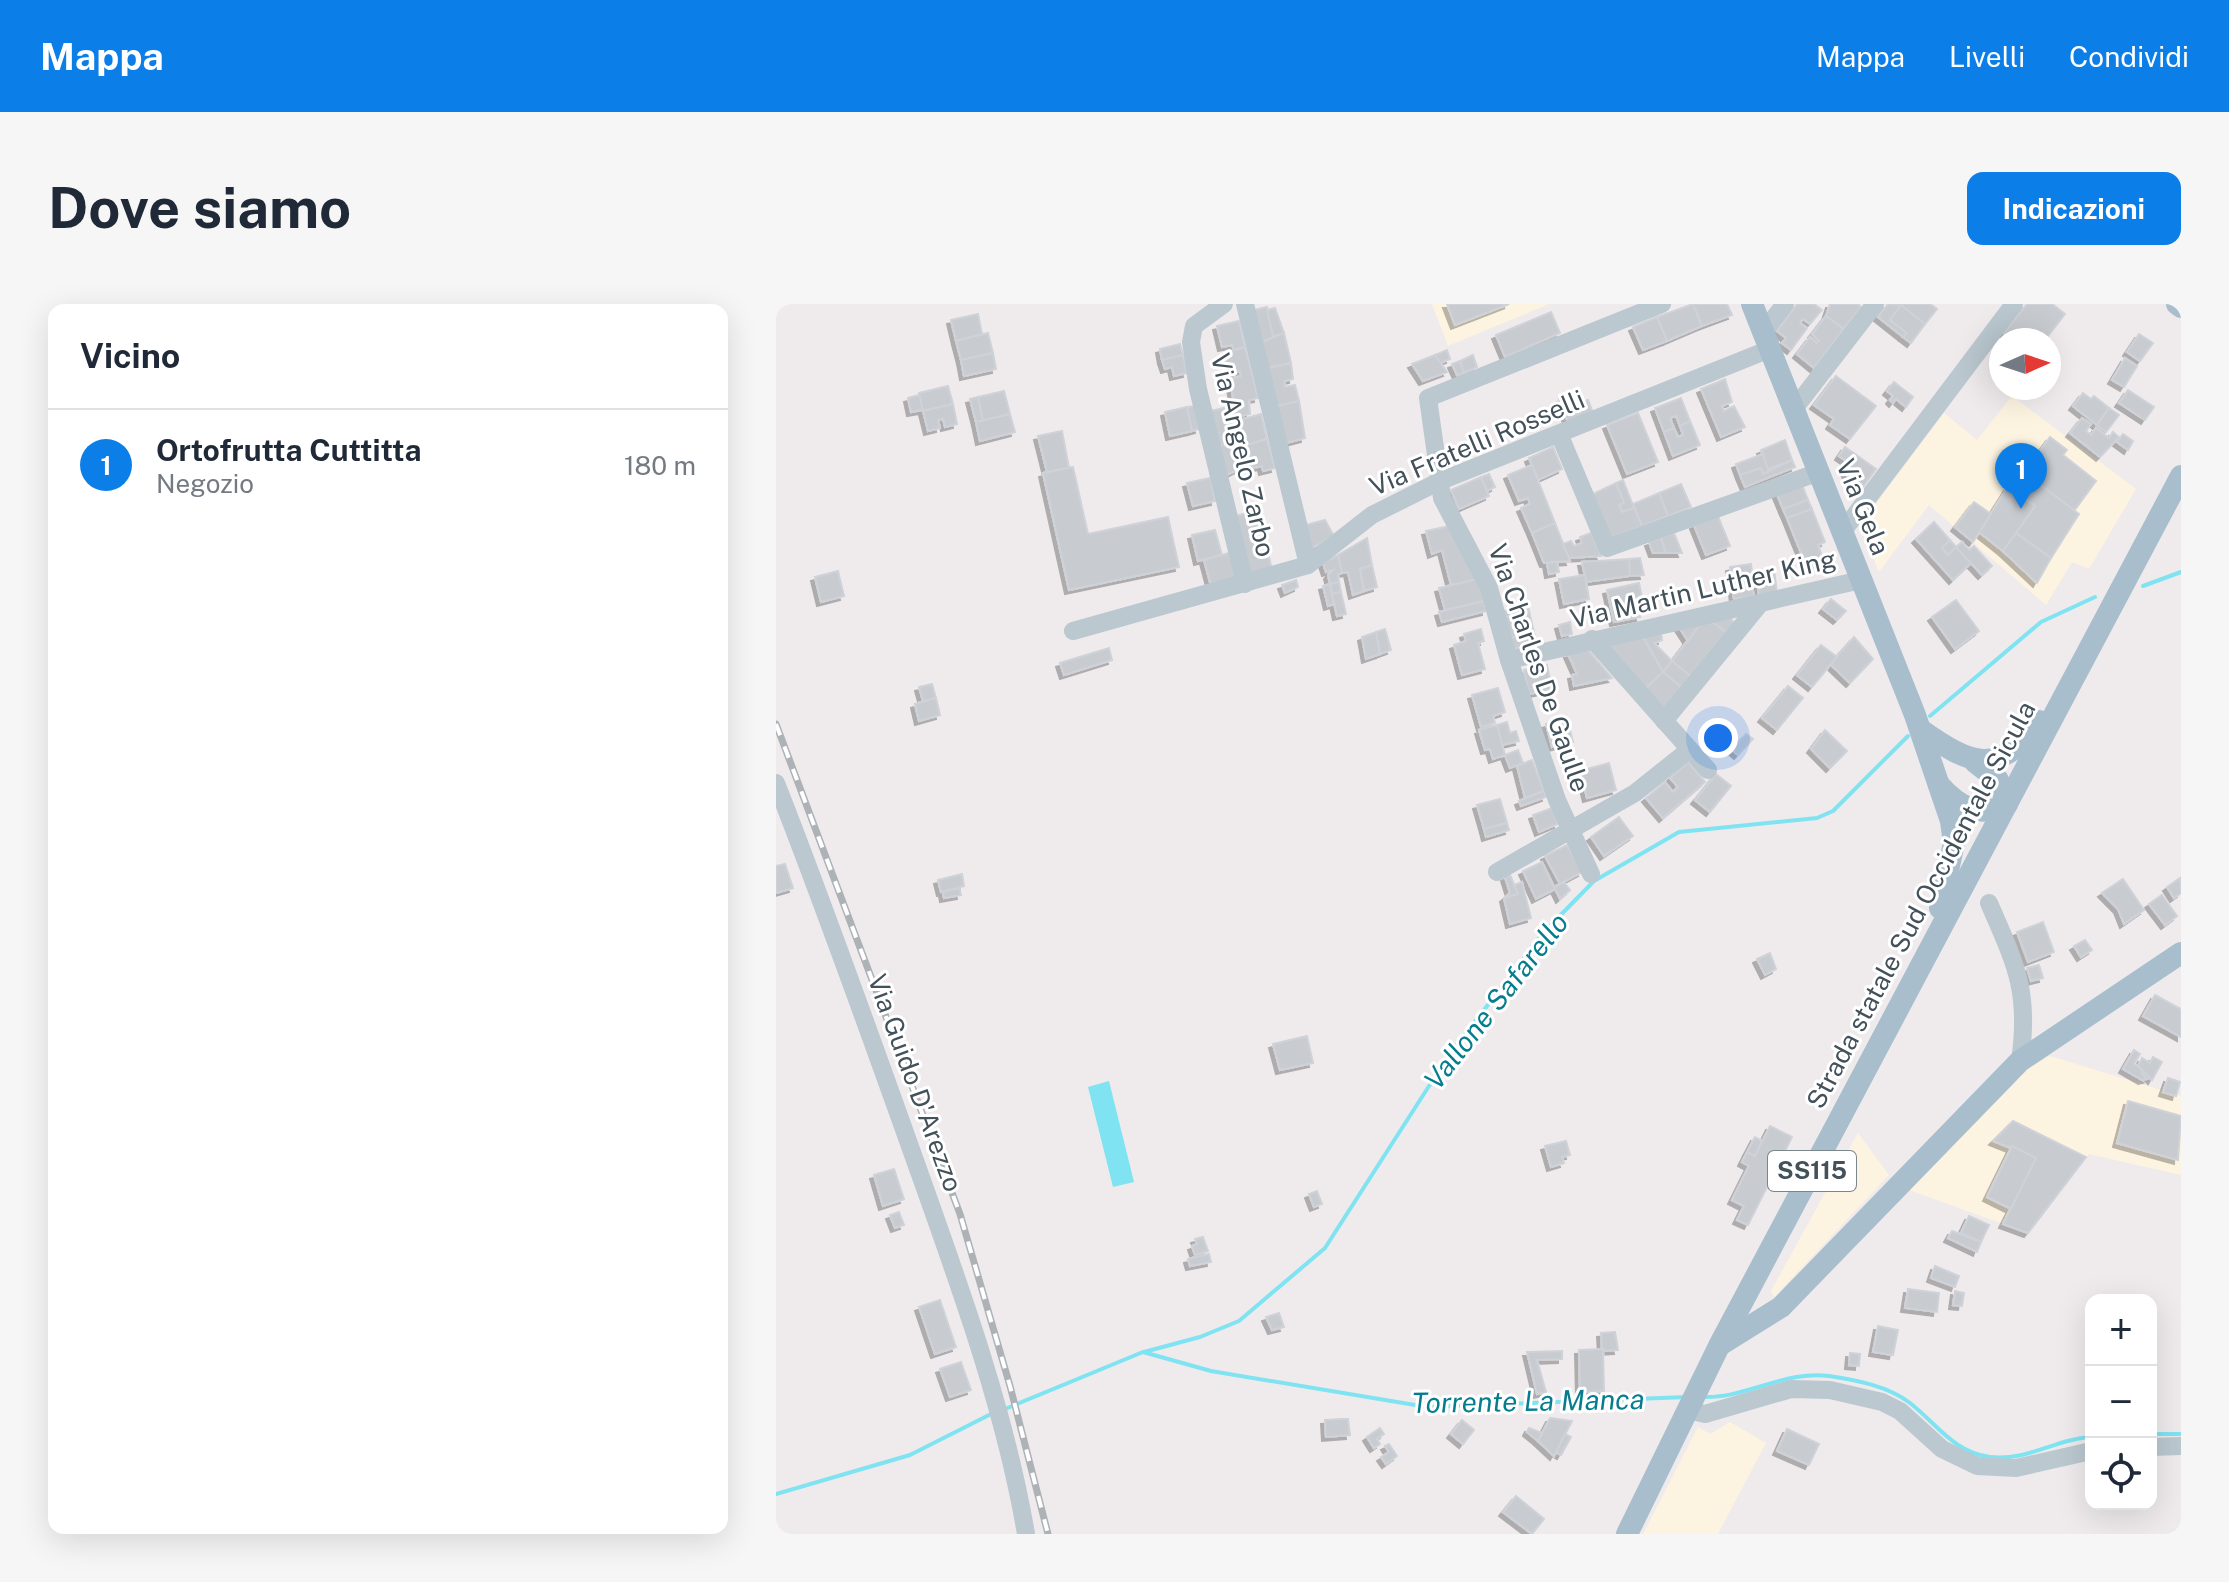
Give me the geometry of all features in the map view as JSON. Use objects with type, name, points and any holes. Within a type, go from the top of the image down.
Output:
[{"type":"main road","name":"Via Gela","points":[[1752,304],[1921,730],[1938,784],[1954,843],[1949,879],[1928,952]]},
{"type":"main road","name":"Strada statale Sud Occidentale Sicula","points":[[1627,1534],[1719,1346],[2181,476]]},
{"type":"main road","points":[[1975,762],[1995,758],[2021,743],[2078,667]]},
{"type":"main road","points":[[1921,730],[1956,755],[1975,762],[1998,780],[2007,804],[1983,812],[1967,808],[1954,801],[1938,784]]},
{"type":"main road","points":[[1719,1346],[1781,1307],[2020,1061],[2181,953]]},
{"type":"street","name":"Via Angelo Zarbo","points":[[1224,304],[1194,326],[1191,342],[1198,389],[1245,584]]},
{"type":"street","points":[[1245,304],[1308,565]]},
{"type":"street","name":"Via Charles De Gaulle","points":[[1568,829],[1509,660],[1485,578],[1442,498],[1428,398],[1662,304]]},
{"type":"street","points":[[1767,340],[1785,304]]},
{"type":"street","points":[[1794,409],[1875,304]]},
{"type":"street","points":[[1843,531],[2014,304]]},
{"type":"street","name":"Via Fratelli Rosselli","points":[[1073,631],[1308,565],[1372,515],[1438,482],[1560,436],[1767,340]]},
{"type":"street","points":[[1560,436],[1607,548],[1819,472]]},
{"type":"street","name":"Via Martin Luther King","points":[[1509,660],[1861,580]]},
{"type":"street","points":[[1664,721],[1759,605]]},
{"type":"street","points":[[1592,639],[1708,770]]},
{"type":"street","name":"Via Charles De Gaulle","points":[[1497,872],[1635,793],[1689,750]]},
{"type":"street","name":"Via Guido D'Arezzo","points":[[776,783],[822,900],[937,1222],[1016,1474],[1026,1534]]},
{"type":"street","points":[[1568,829],[1591,874]]},
{"type":"street","points":[[1989,903],[2022,987],[2025,1007],[2020,1061]]},
{"type":"street","points":[[1691,1402],[1705,1414],[1791,1389],[1830,1390],[1882,1402],[1900,1411],[1942,1449],[1977,1466],[2016,1468],[2085,1452]]},
{"type":"street","points":[[2157,1447],[2181,1446]]},
{"type":"shaded area","points":[[1432,304],[1549,304],[1448,346]]},
{"type":"shaded area","points":[[2009,400],[2017,400],[2136,489],[2089,569],[2072,562],[2046,605],[1929,505],[1879,572],[1860,525],[1944,413],[1977,440]]},
{"type":"shaded area","points":[[2050,1056],[2181,1096],[2181,1175],[2089,1154],[2028,1233],[1909,1190],[2022,1071]]},
{"type":"shaded area","points":[[1858,1133],[1889,1175],[1774,1297],[1771,1291]]},
{"type":"shaded area","points":[[1730,1422],[1766,1443],[1718,1534],[1643,1534],[1698,1427],[1710,1434]]},
{"type":"water","points":[[1109,1081],[1134,1182],[1113,1187],[1088,1087]]},
{"type":"building","points":[[1447,304],[1509,304],[1455,325]]},
{"type":"building","points":[[1693,304],[1702,326],[1667,341],[1657,317]]},
{"type":"building","points":[[1693,304],[1727,304],[1732,315],[1702,326]]},
{"type":"building","points":[[1797,304],[1814,304],[1822,310],[1810,324],[1803,319],[1800,323],[1807,328],[1791,350],[1782,343],[1786,338],[1777,331]]},
{"type":"building","points":[[1830,304],[1858,304],[1861,307],[1844,329],[1826,316]]},
{"type":"building","points":[[1888,304],[1901,305],[1890,320],[1907,333],[1903,337],[1878,317]]},
{"type":"building","points":[[1899,304],[1930,304],[1937,309],[1925,324]]},
{"type":"building","points":[[2027,304],[2052,304],[2065,314],[2054,328],[2008,328]]},
{"type":"building","points":[[1901,305],[1925,324],[1911,343],[1903,337],[1907,333],[1890,320]]},
{"type":"building","points":[[1267,307],[1274,340],[1262,342],[1254,310]]},
{"type":"building","points":[[1275,308],[1284,333],[1273,336],[1267,310]]},
{"type":"building","points":[[1551,312],[1560,333],[1505,357],[1496,335]]},
{"type":"building","points":[[978,314],[982,334],[956,341],[951,320]]},
{"type":"building","points":[[1826,316],[1844,329],[1814,368],[1797,354],[1810,337],[1817,343],[1819,341],[1812,334]]},
{"type":"building","points":[[1657,317],[1667,341],[1643,350],[1633,327]]},
{"type":"building","points":[[1239,321],[1245,347],[1234,350],[1232,345],[1222,347],[1217,326]]},
{"type":"building","points":[[988,333],[993,353],[961,360],[956,341]]},
{"type":"building","points":[[1284,333],[1291,363],[1268,368],[1262,342]]},
{"type":"building","points":[[2139,334],[2153,343],[2140,361],[2127,352]]},
{"type":"building","points":[[1180,344],[1183,355],[1162,360],[1160,349]]},
{"type":"building","points":[[1245,347],[1258,398],[1249,400],[1250,414],[1236,417],[1230,379],[1241,376],[1240,371],[1229,374],[1224,353]]},
{"type":"building","points":[[1447,350],[1450,359],[1438,364],[1435,355]]},
{"type":"building","points":[[993,353],[996,369],[964,376],[961,360]]},
{"type":"building","points":[[1183,355],[1187,373],[1174,376],[1172,367],[1165,369],[1162,360]]},
{"type":"building","points":[[1435,355],[1447,372],[1423,381],[1412,364]]},
{"type":"building","points":[[1473,355],[1477,367],[1464,373],[1460,361]]},
{"type":"building","points":[[2125,358],[2137,366],[2124,387],[2112,380]]},
{"type":"building","points":[[1460,361],[1464,373],[1457,375],[1452,364]]},
{"type":"building","points":[[1291,363],[1293,379],[1284,381],[1285,387],[1295,385],[1299,401],[1277,406],[1268,368]]},
{"type":"building","points":[[1836,376],[1876,406],[1850,439],[1830,425],[1834,419],[1814,405]]},
{"type":"building","points":[[1725,379],[1732,402],[1722,406],[1724,411],[1734,406],[1745,427],[1721,437],[1701,389]]},
{"type":"building","points":[[1894,382],[1913,397],[1906,407],[1896,399],[1893,403],[1890,400],[1893,396],[1887,391]]},
{"type":"building","points":[[948,386],[953,404],[923,411],[919,393]]},
{"type":"building","points":[[2128,390],[2154,407],[2145,420],[2119,403]]},
{"type":"building","points":[[1004,391],[1010,414],[983,421],[978,397]]},
{"type":"building","points":[[1578,391],[1582,402],[1588,400],[1593,413],[1568,422],[1559,399]]},
{"type":"building","points":[[2083,393],[2091,399],[2094,396],[2109,408],[2097,425],[2073,406]]},
{"type":"building","points":[[919,395],[923,410],[911,412],[908,398]]},
{"type":"building","points":[[978,397],[983,421],[976,422],[970,399]]},
{"type":"building","points":[[1681,398],[1690,421],[1680,426],[1676,416],[1670,418],[1674,428],[1664,432],[1655,408]]},
{"type":"building","points":[[1299,401],[1305,438],[1286,443],[1277,406]]},
{"type":"building","points":[[953,404],[957,424],[945,427],[943,419],[938,420],[940,428],[928,431],[923,411]]},
{"type":"building","points":[[1194,406],[1199,429],[1192,431],[1187,407]]},
{"type":"building","points":[[1187,407],[1192,431],[1170,436],[1165,412]]},
{"type":"building","points":[[1229,407],[1237,441],[1218,446],[1210,411]]},
{"type":"building","points":[[2109,408],[2119,415],[2106,432],[2097,425]]},
{"type":"building","points":[[1638,413],[1658,462],[1627,474],[1607,425]]},
{"type":"building","points":[[1010,414],[1015,432],[980,441],[976,422]]},
{"type":"building","points":[[1261,414],[1267,439],[1247,445],[1240,420]]},
{"type":"building","points":[[2082,418],[2091,424],[2086,431],[2091,435],[2096,428],[2109,438],[2113,432],[2119,437],[2100,457],[2070,433]]},
{"type":"building","points":[[1690,421],[1700,445],[1673,456],[1664,432],[1674,428],[1678,437],[1683,435],[1680,426]]},
{"type":"building","points":[[1062,431],[1069,468],[1047,472],[1038,436]]},
{"type":"building","points":[[2123,434],[2133,441],[2128,450],[2117,442]]},
{"type":"building","points":[[2050,437],[2067,450],[2063,455],[2096,481],[2074,511],[2024,473]]},
{"type":"building","points":[[1267,439],[1275,468],[1263,471],[1262,466],[1253,468],[1247,445]]},
{"type":"building","points":[[1785,440],[1792,460],[1768,469],[1761,450]]},
{"type":"building","points":[[1237,441],[1243,467],[1225,476],[1218,446]]},
{"type":"building","points":[[1553,447],[1562,469],[1538,480],[1529,458]]},
{"type":"building","points":[[1845,447],[1855,454],[1844,469],[1846,461],[1839,456]]},
{"type":"building","points":[[1763,454],[1769,472],[1763,474],[1761,468],[1740,475],[1736,464]]},
{"type":"building","points":[[1855,454],[1876,469],[1863,487],[1848,477],[1844,469]]},
{"type":"building","points":[[1792,460],[1795,467],[1745,487],[1740,475],[1761,468],[1763,474]]},
{"type":"building","points":[[1532,465],[1555,523],[1532,533],[1521,508],[1530,504],[1528,498],[1519,501],[1508,475]]},
{"type":"building","points":[[1073,467],[1088,534],[1168,517],[1179,567],[1069,590],[1043,473]]},
{"type":"building","points":[[1489,474],[1495,487],[1487,491],[1481,477]]},
{"type":"building","points":[[1481,477],[1489,496],[1459,509],[1451,490]]},
{"type":"building","points":[[1210,478],[1215,501],[1193,506],[1187,483]]},
{"type":"building","points":[[1623,480],[1634,508],[1622,512],[1619,505],[1624,503],[1616,483]]},
{"type":"building","points":[[2034,480],[2079,514],[2051,558],[2016,533],[2035,506],[2025,498]]},
{"type":"building","points":[[1801,482],[1808,500],[1783,509],[1776,492]]},
{"type":"building","points":[[1616,483],[1624,503],[1619,505],[1622,512],[1634,508],[1642,526],[1611,538],[1593,494]]},
{"type":"building","points":[[1681,484],[1691,507],[1668,516],[1659,493]]},
{"type":"building","points":[[2008,487],[2035,506],[2003,551],[1979,532]]},
{"type":"building","points":[[1659,493],[1668,516],[1642,526],[1633,504]]},
{"type":"building","points":[[1808,500],[1812,509],[1787,518],[1783,509]]},
{"type":"building","points":[[1974,502],[1991,514],[1973,542],[1955,527]]},
{"type":"building","points":[[1812,509],[1825,542],[1818,545],[1822,556],[1805,563],[1787,518]]},
{"type":"building","points":[[1247,513],[1249,519],[1255,517],[1258,527],[1251,528],[1258,555],[1268,553],[1272,570],[1251,575],[1236,516]]},
{"type":"building","points":[[1718,516],[1730,546],[1706,555],[1694,525]]},
{"type":"building","points":[[1325,520],[1334,536],[1312,548],[1306,525]]},
{"type":"building","points":[[1934,522],[1950,540],[1942,548],[1948,555],[1956,547],[1971,563],[1953,580],[1916,539]]},
{"type":"building","points":[[1555,523],[1570,561],[1544,563],[1532,533]]},
{"type":"building","points":[[1450,526],[1478,579],[1451,585],[1442,550],[1432,554],[1426,531]]},
{"type":"building","points":[[1215,530],[1222,555],[1198,561],[1192,535]]},
{"type":"building","points":[[1591,533],[1601,556],[1569,558],[1563,544],[1571,541],[1574,546],[1582,543],[1580,537]]},
{"type":"building","points":[[1674,533],[1682,553],[1666,553],[1661,538]]},
{"type":"building","points":[[2016,533],[2051,558],[2037,583],[2003,551]]},
{"type":"building","points":[[1367,538],[1372,565],[1360,569],[1364,591],[1353,595],[1348,572],[1342,573],[1338,555]]},
{"type":"building","points":[[1661,538],[1666,553],[1653,553],[1649,542]]},
{"type":"building","points":[[1950,540],[1956,547],[1948,555],[1942,548]]},
{"type":"building","points":[[1962,542],[1969,550],[1974,546],[1992,566],[1982,575],[1956,547]]},
{"type":"building","points":[[1229,553],[1236,580],[1211,586],[1204,560]]},
{"type":"building","points":[[1829,553],[1832,565],[1820,569],[1816,558]]},
{"type":"building","points":[[1338,555],[1342,573],[1338,574],[1339,582],[1330,584],[1328,575],[1333,570],[1326,572],[1323,563]]},
{"type":"building","points":[[1640,558],[1644,575],[1630,576],[1629,559]]},
{"type":"building","points":[[1629,559],[1630,576],[1586,582],[1582,562]]},
{"type":"building","points":[[1557,562],[1559,572],[1549,574],[1547,563]]},
{"type":"building","points":[[1751,564],[1752,572],[1774,569],[1777,593],[1759,596],[1758,586],[1752,586],[1754,596],[1734,599],[1730,567]]},
{"type":"building","points":[[1372,565],[1377,587],[1364,591],[1360,569]]},
{"type":"building","points":[[838,571],[844,596],[821,602],[815,577]]},
{"type":"building","points":[[1585,575],[1589,599],[1564,604],[1559,579]]},
{"type":"building","points":[[1478,579],[1484,601],[1445,610],[1439,588]]},
{"type":"building","points":[[1296,580],[1298,587],[1285,593],[1282,585]]},
{"type":"building","points":[[1339,582],[1341,592],[1332,594],[1330,584]]},
{"type":"building","points":[[1639,583],[1643,602],[1637,604],[1640,617],[1614,622],[1607,590]]},
{"type":"building","points":[[1330,584],[1334,604],[1328,606],[1323,586]]},
{"type":"building","points":[[1341,592],[1346,614],[1337,616],[1332,594]]},
{"type":"building","points":[[1831,599],[1846,611],[1837,620],[1823,609]]},
{"type":"building","points":[[1956,600],[1979,631],[1955,649],[1932,617]]},
{"type":"building","points":[[1484,601],[1486,611],[1442,622],[1439,612]]},
{"type":"building","points":[[1528,605],[1529,611],[1505,617],[1504,611]]},
{"type":"building","points":[[1529,611],[1534,632],[1510,638],[1505,617]]},
{"type":"building","points":[[1730,617],[1734,623],[1726,632],[1711,621]]},
{"type":"building","points":[[1711,621],[1726,632],[1690,676],[1672,661],[1701,623]]},
{"type":"building","points":[[1570,622],[1572,634],[1562,636],[1559,625]]},
{"type":"building","points":[[1701,623],[1688,641],[1679,627]]},
{"type":"building","points":[[1385,629],[1391,650],[1380,654],[1376,632]]},
{"type":"building","points":[[1481,629],[1484,641],[1478,643],[1485,669],[1462,675],[1454,645],[1466,641],[1464,634]]},
{"type":"building","points":[[1376,632],[1380,654],[1366,659],[1362,637]]},
{"type":"building","points":[[1534,632],[1537,643],[1513,649],[1510,638]]},
{"type":"building","points":[[1661,632],[1662,640],[1654,643],[1672,661],[1663,672],[1643,637]]},
{"type":"building","points":[[1643,637],[1663,672],[1645,689],[1610,649],[1611,644]]},
{"type":"building","points":[[1854,637],[1873,659],[1850,683],[1830,664]]},
{"type":"building","points":[[1821,645],[1837,657],[1812,687],[1797,675]]},
{"type":"building","points":[[1109,648],[1112,660],[1064,675],[1060,663]]},
{"type":"building","points":[[1588,650],[1612,678],[1574,686],[1572,675],[1577,674],[1568,654]]},
{"type":"building","points":[[1672,661],[1690,676],[1681,687],[1663,672]]},
{"type":"building","points":[[1547,665],[1552,689],[1529,694],[1524,670]]},
{"type":"building","points":[[1663,672],[1681,687],[1663,710],[1645,689]]},
{"type":"building","points":[[932,684],[936,698],[923,701],[919,687]]},
{"type":"building","points":[[1788,686],[1803,698],[1777,730],[1762,718]]},
{"type":"building","points":[[1498,688],[1505,712],[1493,716],[1495,723],[1481,727],[1472,695]]},
{"type":"building","points":[[936,698],[940,715],[919,721],[915,704]]},
{"type":"building","points":[[1567,718],[1573,742],[1552,747],[1546,724]]},
{"type":"building","points":[[1507,722],[1510,733],[1516,731],[1519,741],[1502,745],[1497,725]]},
{"type":"building","points":[[1497,725],[1505,755],[1493,759],[1490,749],[1485,750],[1479,730]]},
{"type":"building","points":[[1825,730],[1847,751],[1830,768],[1811,749]]},
{"type":"building","points":[[1746,734],[1753,739],[1738,755],[1732,750]]},
{"type":"building","points":[[1518,750],[1523,763],[1510,768],[1505,755]]},
{"type":"building","points":[[1532,760],[1544,791],[1525,798],[1517,766]]},
{"type":"building","points":[[1688,762],[1705,782],[1663,818],[1646,798],[1665,782],[1673,792],[1678,787],[1670,778]]},
{"type":"building","points":[[1609,763],[1616,790],[1587,798],[1580,771]]},
{"type":"building","points":[[1716,774],[1731,786],[1710,812],[1695,800]]},
{"type":"building","points":[[1544,791],[1546,797],[1521,806],[1519,801]]},
{"type":"building","points":[[1500,799],[1507,823],[1484,829],[1477,805]]},
{"type":"building","points":[[1552,808],[1558,824],[1539,832],[1533,815]]},
{"type":"building","points":[[1619,817],[1633,836],[1604,856],[1591,837]]},
{"type":"building","points":[[1507,823],[1509,830],[1486,837],[1484,829]]},
{"type":"building","points":[[1567,845],[1582,872],[1560,884],[1545,856]]},
{"type":"building","points":[[1542,862],[1555,889],[1536,899],[1523,871]]},
{"type":"building","points":[[785,864],[793,888],[776,893],[776,866]]},
{"type":"building","points":[[962,874],[964,886],[941,892],[938,880]]},
{"type":"building","points":[[1510,875],[1518,894],[1504,898],[1510,893],[1505,877]]},
{"type":"building","points":[[2180,878],[2181,893],[2174,898],[2167,887]]},
{"type":"building","points":[[2123,879],[2144,910],[2124,924],[2118,909],[2102,893]]},
{"type":"building","points":[[1522,882],[1531,918],[1510,924],[1504,898],[1518,894],[1514,885]]},
{"type":"building","points":[[1564,882],[1570,890],[1560,899],[1554,887]]},
{"type":"building","points":[[959,888],[961,895],[944,898],[943,892]]},
{"type":"building","points":[[2162,895],[2177,916],[2165,925],[2149,904]]},
{"type":"building","points":[[2043,922],[2054,952],[2028,962],[2017,932]]},
{"type":"building","points":[[2085,940],[2092,950],[2081,957],[2074,946]]},
{"type":"building","points":[[1770,953],[1776,969],[1765,975],[1757,959]]},
{"type":"building","points":[[2039,965],[2043,978],[2031,981],[2027,968]]},
{"type":"building","points":[[2155,995],[2181,1009],[2181,1037],[2143,1016]]},
{"type":"building","points":[[1307,1036],[1313,1063],[1280,1070],[1273,1044]]},
{"type":"building","points":[[2134,1050],[2140,1054],[2134,1064],[2145,1070],[2142,1074],[2147,1079],[2142,1080],[2123,1069]]},
{"type":"building","points":[[2153,1057],[2162,1062],[2152,1080],[2138,1066],[2142,1058],[2150,1063]]},
{"type":"building","points":[[2168,1078],[2180,1082],[2176,1096],[2163,1092]]},
{"type":"building","points":[[2128,1101],[2181,1116],[2178,1160],[2117,1143]]},
{"type":"building","points":[[2013,1121],[2086,1157],[2028,1233],[2003,1224],[2036,1158],[1993,1141]]},
{"type":"building","points":[[1770,1126],[1792,1137],[1748,1225],[1737,1220],[1744,1206],[1732,1200],[1749,1166],[1742,1162],[1747,1152],[1755,1156]]},
{"type":"building","points":[[1755,1137],[1762,1141],[1755,1156],[1747,1152]]},
{"type":"building","points":[[1566,1141],[1570,1155],[1562,1157],[1564,1163],[1551,1167],[1545,1146]]},
{"type":"building","points":[[2012,1146],[2036,1158],[2011,1209],[1987,1197]]},
{"type":"building","points":[[894,1169],[904,1199],[883,1206],[874,1175]]},
{"type":"building","points":[[1317,1191],[1322,1204],[1314,1207],[1309,1194]]},
{"type":"building","points":[[899,1212],[904,1225],[895,1228],[890,1215]]},
{"type":"building","points":[[1969,1216],[1989,1225],[1981,1242],[1961,1233]]},
{"type":"building","points":[[1952,1231],[1981,1242],[1977,1252],[1948,1238]]},
{"type":"building","points":[[1203,1237],[1208,1251],[1195,1255],[1192,1246],[1197,1244],[1195,1239]]},
{"type":"building","points":[[1209,1254],[1211,1262],[1190,1266],[1188,1259]]},
{"type":"building","points":[[1935,1266],[1959,1276],[1955,1287],[1931,1278]]},
{"type":"building","points":[[1908,1289],[1939,1293],[1937,1312],[1905,1308]]},
{"type":"building","points":[[1955,1291],[1964,1293],[1962,1306],[1953,1305]]},
{"type":"building","points":[[940,1300],[956,1347],[935,1354],[919,1307]]},
{"type":"building","points":[[1279,1313],[1284,1327],[1272,1330],[1266,1317]]},
{"type":"building","points":[[1878,1326],[1898,1330],[1893,1355],[1873,1352]]},
{"type":"building","points":[[1615,1332],[1618,1350],[1602,1351],[1601,1333]]},
{"type":"building","points":[[1603,1349],[1604,1391],[1580,1390],[1579,1350]]},
{"type":"building","points":[[1562,1351],[1562,1359],[1537,1360],[1546,1392],[1537,1394],[1527,1352]]},
{"type":"building","points":[[1850,1353],[1860,1354],[1859,1366],[1849,1365]]},
{"type":"building","points":[[961,1362],[971,1390],[950,1397],[940,1369]]},
{"type":"building","points":[[1550,1418],[1572,1421],[1554,1456],[1538,1441]]},
{"type":"building","points":[[1348,1419],[1350,1435],[1326,1437],[1325,1420]]},
{"type":"building","points":[[1462,1420],[1474,1430],[1463,1444],[1451,1434]]},
{"type":"building","points":[[1380,1428],[1384,1434],[1377,1439],[1380,1444],[1374,1448],[1367,1437]]},
{"type":"building","points":[[1529,1428],[1542,1433],[1538,1441],[1527,1432]]},
{"type":"building","points":[[1787,1429],[1819,1444],[1809,1465],[1777,1451]]},
{"type":"building","points":[[1565,1434],[1571,1437],[1561,1455],[1556,1452]]},
{"type":"building","points":[[1389,1444],[1397,1456],[1386,1464],[1381,1457],[1389,1452],[1385,1446]]},
{"type":"building","points":[[1516,1496],[1544,1519],[1532,1534],[1503,1512]]},
{"type":"waterway","name":"Vallone Safarello","points":[[2143,586],[2181,572]]},
{"type":"waterway","name":"Vallone Safarello","points":[[1930,716],[2041,622],[2095,597]]},
{"type":"waterway","name":"Vallone Safarello","points":[[1144,1352],[1200,1337],[1239,1321],[1325,1248],[1447,1058],[1544,932],[1594,881],[1679,832],[1817,818],[1833,811],[1908,736]]},
{"type":"waterway","name":"Torrente La Manca","points":[[1005,1409],[1143,1352],[1211,1371],[1427,1407],[1687,1397]]},
{"type":"waterway","name":"Torrente La Manca","points":[[1704,1397],[1736,1393],[1797,1377],[1829,1376],[1892,1392],[1946,1436],[1977,1454],[2017,1456],[2085,1438]]},
{"type":"waterway","name":"Torrente La Manca","points":[[776,1494],[910,1455],[993,1413]]},
{"type":"waterway","name":"Torrente La Manca","points":[[2157,1434],[2181,1434]]},
{"type":"railway","points":[[776,724],[960,1214],[1010,1386],[1048,1534]]},
{"type":"place","name":"Ortofrutta Cuttitta","points":[[2021,509]]}]
